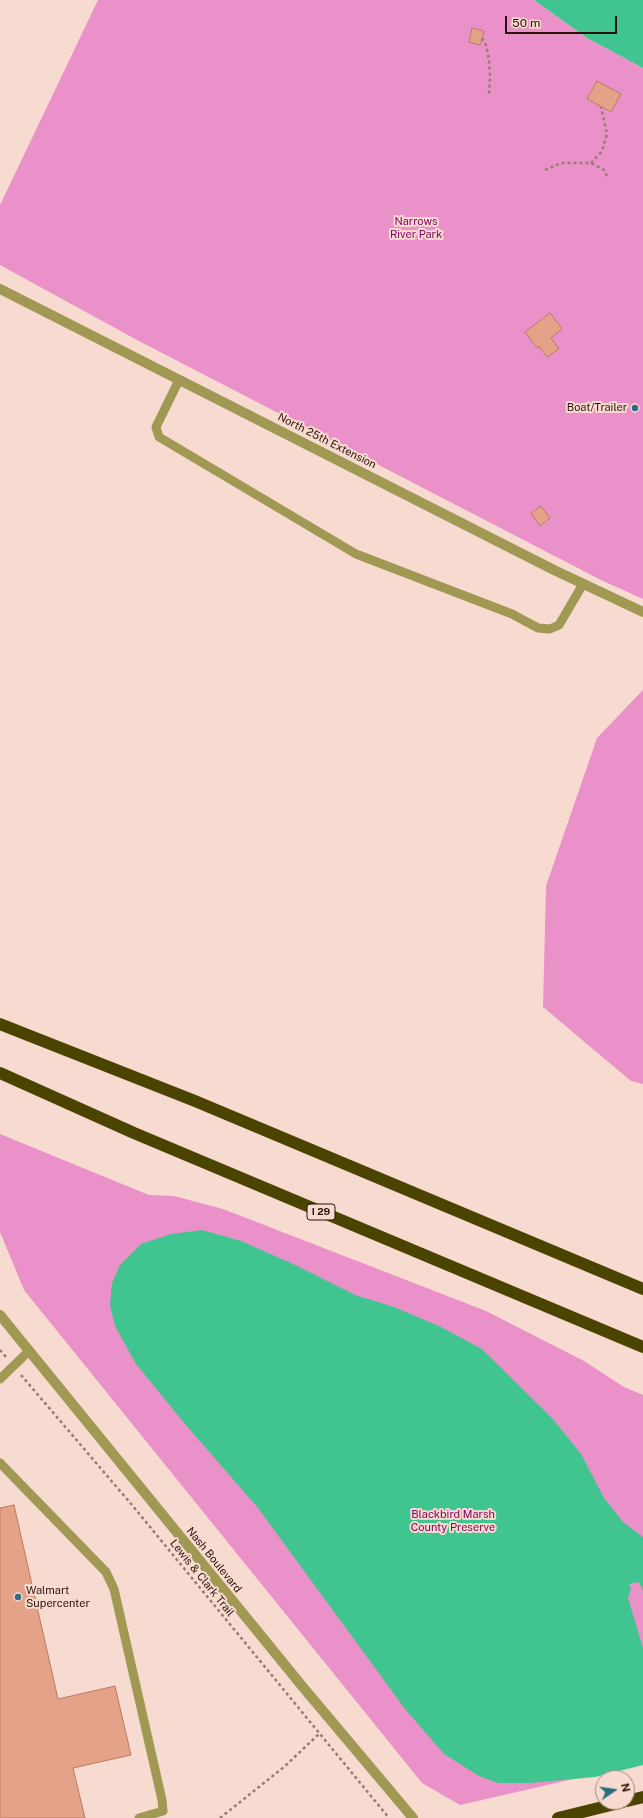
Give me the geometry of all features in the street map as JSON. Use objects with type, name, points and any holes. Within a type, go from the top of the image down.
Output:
[{"type":"highway","points":[[0,1024],[195,1101],[643,1289]]},
{"type":"highway","name":"I 29","points":[[0,1073],[134,1133],[643,1348]]},
{"type":"highway","points":[[558,1818],[595,1809]]},
{"type":"street","name":"North 25th Extension","points":[[0,289],[583,584],[643,612]]},
{"type":"street","name":"Nash Boulevard","points":[[0,1315],[306,1691],[412,1818]]},
{"type":"lane","points":[[179,380],[156,427],[159,437],[356,554],[512,614],[538,628],[550,629],[559,625],[583,584]]},
{"type":"lane","points":[[0,1379],[29,1351]]},
{"type":"lane","points":[[0,1463],[106,1572],[114,1589],[162,1800],[163,1811],[139,1818]]},
{"type":"path","points":[[482,38],[486,45],[489,60],[489,94]]},
{"type":"path","points":[[591,163],[602,151],[608,134],[601,107]]},
{"type":"path","points":[[545,170],[561,163],[591,163],[604,170],[608,178]]},
{"type":"path","name":"Lewis & Clark Trail","points":[[0,1350],[132,1505],[389,1818]]},
{"type":"path","points":[[220,1818],[284,1767],[319,1734]]},
{"type":"green space","name":"Narrows River Park","points":[[98,0],[534,0],[587,38],[643,68],[643,599],[601,580],[137,340],[0,265],[0,205]]},
{"type":"green space","points":[[643,690],[643,1084],[631,1081],[543,1007],[546,886],[597,738]]},
{"type":"green space","name":"Blackbird Marsh County Preserve","points":[[0,1134],[149,1195],[174,1196],[223,1209],[486,1311],[584,1361],[624,1387],[643,1395],[643,1763],[612,1770],[595,1770],[595,1774],[460,1805],[422,1783],[24,1290],[0,1232]]},
{"type":"shaded area","points":[[534,0],[643,0],[643,68],[587,38]]},
{"type":"shaded area","name":"Blackbird Marsh County Preserve","points":[[202,1230],[241,1241],[291,1263],[355,1295],[394,1307],[439,1326],[482,1349],[553,1419],[581,1454],[604,1498],[623,1522],[643,1537],[643,1591],[639,1582],[629,1584],[631,1589],[628,1598],[643,1648],[643,1765],[623,1770],[595,1770],[595,1777],[530,1783],[498,1783],[479,1776],[444,1754],[405,1709],[258,1508],[185,1424],[136,1364],[115,1326],[110,1305],[112,1283],[120,1265],[141,1244],[171,1234]]},
{"type":"building","points":[[472,28],[484,31],[480,45],[469,42]]},
{"type":"building","points":[[597,81],[621,94],[611,112],[587,99]]},
{"type":"building","points":[[550,313],[562,329],[551,338],[559,349],[547,357],[539,346],[537,348],[525,332]]},
{"type":"building","points":[[541,506],[550,518],[540,526],[531,513]]},
{"type":"building","name":"Walmart Supercenter","points":[[14,1505],[58,1699],[115,1686],[131,1755],[73,1768],[85,1818],[0,1818],[0,1508]]},
{"type":"place","name":"Boat/Trailer","points":[[635,408]]},
{"type":"place","name":"Walmart Supercenter","points":[[18,1597]]}]
